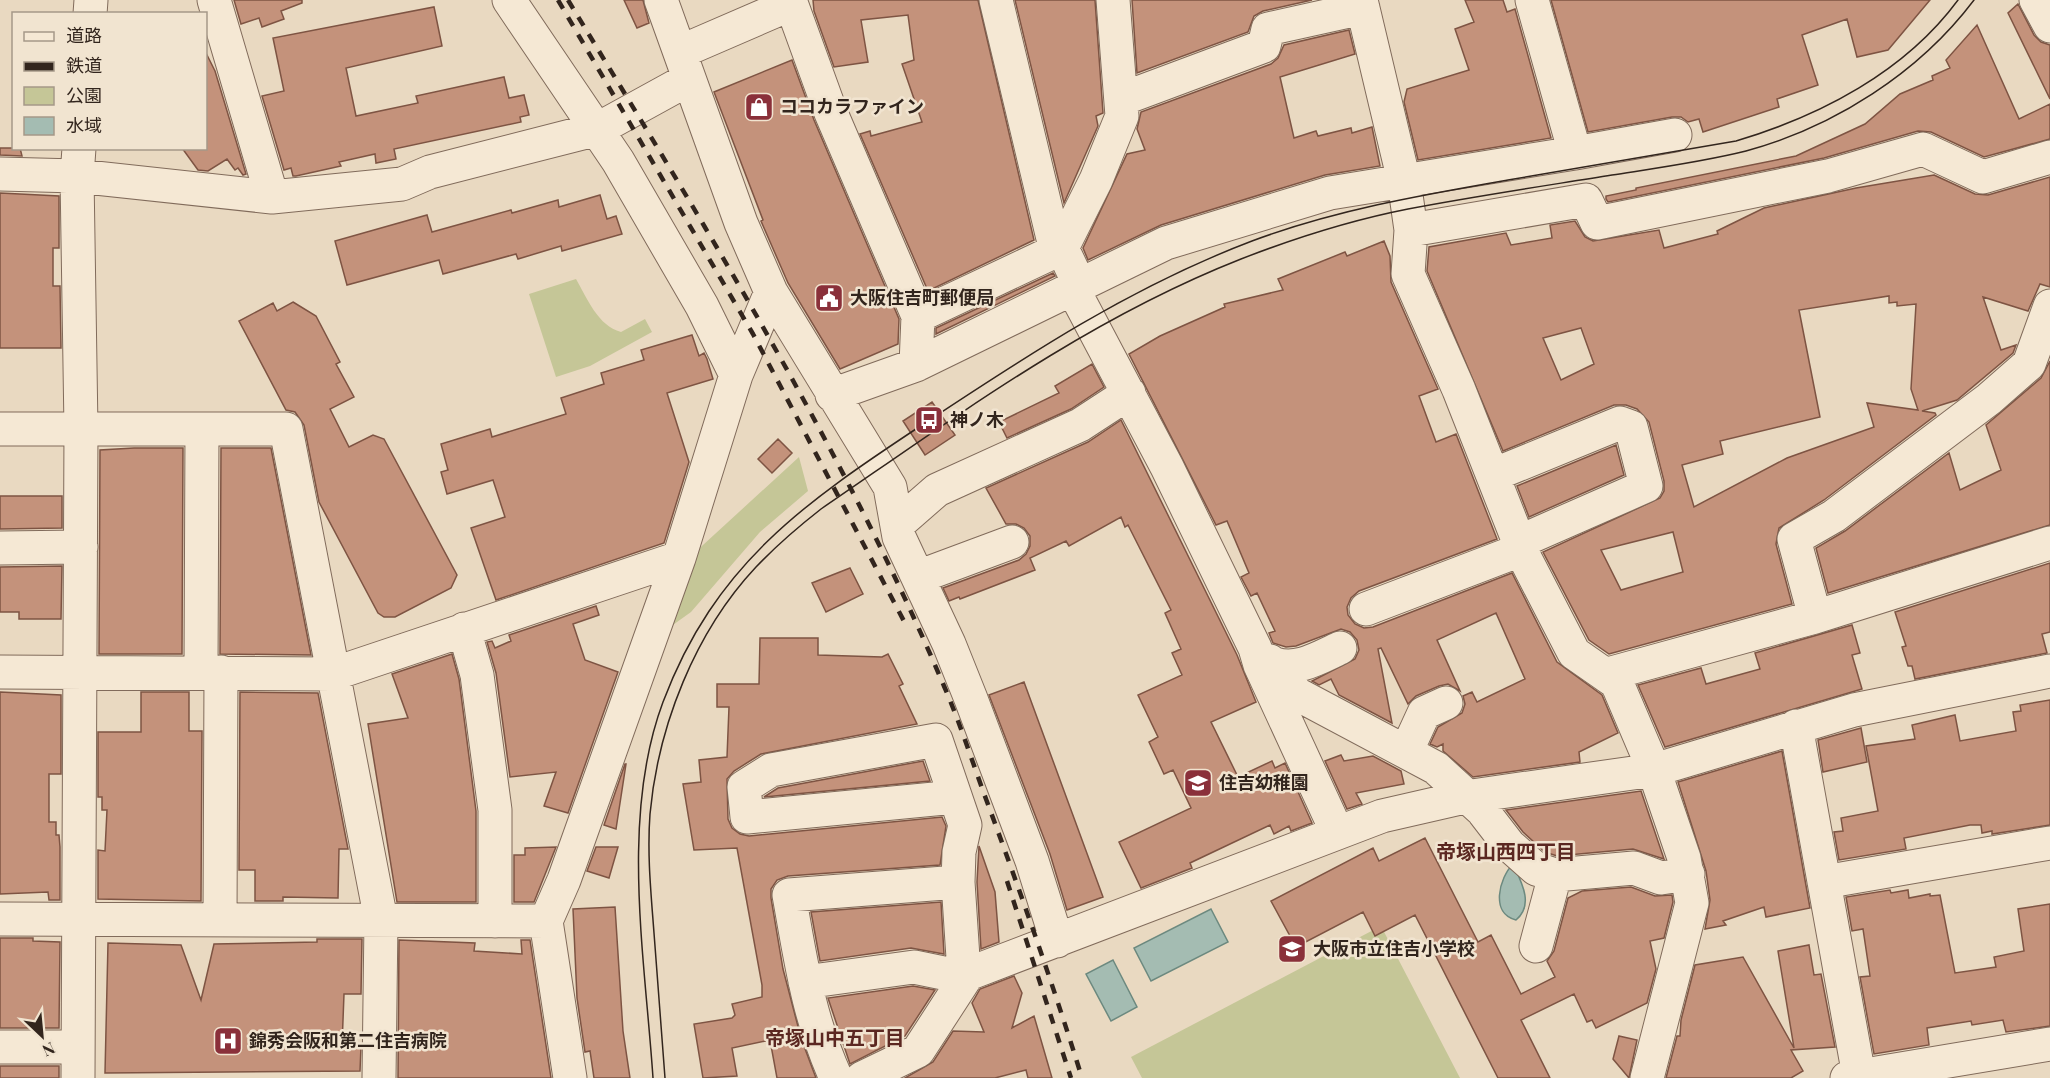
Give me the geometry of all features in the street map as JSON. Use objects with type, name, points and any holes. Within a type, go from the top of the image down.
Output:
[{"type":"street","points":[[214,0],[272,196]]},
{"type":"street","points":[[509,0],[598,129],[702,306],[736,375]]},
{"type":"street","points":[[661,0],[741,223],[771,292],[890,488],[899,537],[948,644],[988,744],[1032,861],[1056,941]]},
{"type":"street","points":[[996,0],[1059,250],[1129,393],[1265,656],[1297,694],[1377,738],[1407,750],[1436,768],[1465,797],[1482,810],[1509,844],[1536,869],[1555,875],[1634,868],[1661,878],[1688,874]]},
{"type":"street","points":[[918,316],[1059,250],[1100,169],[1122,116],[1113,0]]},
{"type":"street","points":[[1532,0],[1575,153]]},
{"type":"street","points":[[2036,0],[2050,26]]},
{"type":"street","points":[[0,174],[78,162],[272,196],[402,184],[430,172],[598,129],[685,66],[790,2],[831,113],[918,316],[916,365]]},
{"type":"street","points":[[1122,99],[1264,46],[1268,29],[1362,4],[1404,181],[1411,230],[1408,274],[1459,390],[1522,545],[1574,653],[1608,674],[1617,683],[1654,770],[1688,874],[1692,903],[1647,1078]]},
{"type":"street","points":[[832,395],[916,365],[1166,243],[1330,193],[1675,135]]},
{"type":"street","points":[[1411,230],[1586,201],[1597,223],[1828,176],[1923,149],[1983,177],[2050,157]]},
{"type":"street","points":[[0,1047],[78,1063],[81,429],[78,162]]},
{"type":"street","points":[[570,1078],[546,921],[564,880],[680,558],[736,375],[771,292]]},
{"type":"street","points":[[1815,617],[1794,539],[1834,516],[1989,399],[2029,364],[2050,306]]},
{"type":"street","points":[[898,524],[938,490],[1080,424],[1129,393]]},
{"type":"street","points":[[1366,609],[1522,545],[1646,486],[1631,427],[1620,423],[1493,475]]},
{"type":"street","points":[[0,429],[286,429],[381,920],[379,1078]]},
{"type":"street","points":[[202,430],[220,920]]},
{"type":"street","points":[[918,578],[1012,542]]},
{"type":"street","points":[[1608,674],[1815,617],[2050,543]]},
{"type":"street","points":[[0,548],[81,547]]},
{"type":"street","points":[[0,672],[333,674],[680,558]]},
{"type":"street","points":[[464,629],[477,675],[495,810],[495,921]]},
{"type":"street","points":[[1265,656],[1283,667],[1302,665],[1340,648]]},
{"type":"street","points":[[1265,656],[1260,665],[1337,832]]},
{"type":"street","points":[[805,982],[914,967],[953,975],[968,974],[1382,816],[1465,797],[1654,770],[1854,710],[2050,671]]},
{"type":"street","points":[[1407,750],[1424,713],[1446,703]]},
{"type":"street","points":[[1796,726],[1824,882],[1853,1077],[2050,1044]]},
{"type":"street","points":[[955,797],[747,817],[744,787],[771,770],[936,740],[965,825],[959,852],[958,882],[963,958],[968,974]]},
{"type":"street","points":[[1824,882],[2050,843]]},
{"type":"street","points":[[1536,946],[1555,875]]},
{"type":"street","points":[[836,1078],[817,1034],[789,895],[958,882]]},
{"type":"street","points":[[0,920],[546,921]]},
{"type":"street","points":[[862,1078],[910,1068],[968,974]]},
{"type":"green space","points":[[576,279],[594,310],[613,329],[621,332],[645,319],[652,332],[590,366],[556,377],[529,294]]},
{"type":"green space","points":[[799,457],[808,491],[760,532],[691,612],[663,632],[691,556]]},
{"type":"green space","points":[[1381,926],[1460,1078],[1142,1078],[1131,1057]]},
{"type":"water","points":[[1513,864],[1525,894],[1524,908],[1516,920],[1503,911],[1500,903],[1501,886]]},
{"type":"water","points":[[1211,909],[1228,942],[1151,981],[1134,948]]},
{"type":"water","points":[[1113,960],[1137,1007],[1111,1021],[1086,974]]},
{"type":"building","points":[[234,0],[302,0],[302,3],[281,11],[284,19],[262,27],[259,18],[241,24]]},
{"type":"building","points":[[624,0],[643,0],[649,23],[637,28]]},
{"type":"building","points":[[813,0],[978,0],[1034,240],[928,291],[860,134],[870,131],[871,136],[922,122],[902,64],[914,60],[908,15],[861,20],[868,62],[834,67],[814,11]]},
{"type":"building","points":[[1015,0],[1095,0],[1103,113],[1096,116],[1098,126],[1064,203]]},
{"type":"building","points":[[1132,0],[1312,0],[1263,11],[1254,16],[1248,32],[1137,73]]},
{"type":"building","points":[[1465,0],[1503,0],[1507,12],[1515,9],[1551,138],[1418,160],[1404,102],[1407,89],[1469,70],[1455,29],[1474,22]]},
{"type":"building","points":[[1551,0],[1930,0],[1888,50],[1857,57],[1847,19],[1802,35],[1818,85],[1777,99],[1779,107],[1703,132],[1699,119],[1688,122],[1681,117],[1672,117],[1588,132]]},
{"type":"building","points":[[2018,4],[2034,35],[2041,42],[2050,45],[2050,99],[2008,13]]},
{"type":"building","points":[[434,7],[442,46],[346,68],[356,116],[418,103],[416,96],[504,77],[509,98],[524,95],[529,115],[520,117],[521,122],[394,149],[396,159],[376,163],[375,154],[339,162],[341,166],[296,176],[293,176],[291,168],[284,170],[262,96],[284,91],[273,38]]},
{"type":"building","points":[[1977,25],[2019,119],[2050,104],[2050,139],[1984,157],[1931,132],[1918,131],[1824,158],[1608,202],[1606,199],[1606,196],[1636,190],[1636,188],[1796,156],[1865,124],[1900,94],[1933,80],[1932,76],[1950,68],[1946,60]]},
{"type":"building","points":[[1349,30],[1355,54],[1280,77],[1294,138],[1316,131],[1318,136],[1351,128],[1352,133],[1372,127],[1380,166],[1325,175],[1161,225],[1088,260],[1083,248],[1127,154],[1145,150],[1137,129],[1141,112],[1271,64],[1278,58],[1284,45]]},
{"type":"building","points":[[207,55],[215,71],[246,174],[243,175],[238,168],[235,170],[227,159],[208,171],[198,170],[183,150],[207,150]]},
{"type":"building","points":[[792,60],[814,120],[899,319],[898,344],[840,369],[788,283],[761,221],[763,220],[714,92]]},
{"type":"building","points":[[0,148],[12,148],[12,150],[20,150],[22,156],[0,155]]},
{"type":"building","points":[[1934,175],[1975,194],[1988,195],[2050,177],[2050,287],[2040,284],[2028,311],[1983,297],[2001,350],[2016,345],[2013,353],[1957,400],[1922,411],[1936,415],[1824,500],[1779,528],[1776,544],[1792,604],[1609,654],[1589,640],[1543,552],[1660,498],[1664,491],[1664,481],[1649,422],[1637,409],[1626,405],[1614,405],[1503,451],[1427,271],[1429,247],[1506,233],[1511,245],[1552,238],[1550,225],[1575,221],[1585,237],[1593,241],[1659,230],[1664,248],[1718,234],[1717,231],[1764,208],[1856,188]],"holes":[[[1889,296],[1889,303],[1897,302],[1897,306],[1916,304],[1911,389],[1918,410],[1867,403],[1874,427],[1787,458],[1694,507],[1682,465],[1723,454],[1720,441],[1820,417],[1799,310]],[[1581,328],[1594,364],[1561,380],[1543,338]],[[1673,532],[1683,572],[1621,590],[1601,550]]]},
{"type":"building","points":[[0,193],[59,196],[59,248],[53,248],[53,286],[60,286],[61,348],[0,348]]},
{"type":"building","points":[[600,195],[607,219],[616,216],[622,234],[562,251],[561,246],[518,259],[516,254],[443,274],[439,260],[347,285],[335,241],[427,215],[432,232],[511,210],[512,213],[558,200],[559,207]]},
{"type":"building","points":[[1384,241],[1390,256],[1391,282],[1438,389],[1419,396],[1436,442],[1456,434],[1497,539],[1359,591],[1351,598],[1347,607],[1348,615],[1355,624],[1364,628],[1373,627],[1512,573],[1557,662],[1602,695],[1618,733],[1579,752],[1580,762],[1473,777],[1443,751],[1443,744],[1437,747],[1430,744],[1438,727],[1462,713],[1465,704],[1463,696],[1472,692],[1477,702],[1525,679],[1496,613],[1437,640],[1460,691],[1448,684],[1439,686],[1416,696],[1408,704],[1381,648],[1378,649],[1392,723],[1339,695],[1331,679],[1319,685],[1312,681],[1355,659],[1359,650],[1357,640],[1350,632],[1341,629],[1296,646],[1286,647],[1273,643],[1269,633],[1275,631],[1257,593],[1251,596],[1241,577],[1249,573],[1227,521],[1216,525],[1129,354],[1160,336],[1225,307],[1224,304],[1283,290],[1278,279],[1345,252],[1347,256]]},
{"type":"building","points":[[1053,273],[1055,276],[936,334],[936,328]]},
{"type":"building","points":[[293,302],[316,316],[340,362],[336,364],[354,397],[330,409],[349,447],[373,435],[384,439],[457,575],[451,588],[395,617],[384,617],[378,613],[319,502],[304,425],[295,412],[286,410],[239,321],[273,303],[277,311]]},
{"type":"building","points":[[692,335],[699,356],[704,353],[707,359],[713,379],[667,393],[689,462],[664,543],[496,600],[471,528],[505,517],[493,480],[447,494],[441,472],[448,470],[441,444],[490,429],[492,437],[566,414],[561,398],[604,384],[601,373],[644,360],[641,350]]},
{"type":"building","points":[[2050,361],[2050,525],[1828,593],[1816,548],[1845,531],[1949,453],[1960,490],[2001,470],[1986,425],[2041,378]]},
{"type":"building","points":[[1092,364],[1104,387],[1071,409],[1007,438],[999,422],[1059,393],[1055,386]]},
{"type":"building","points":[[932,402],[955,435],[925,455],[903,421]]},
{"type":"building","points":[[1121,420],[1237,655],[1256,702],[1211,722],[1238,777],[1272,761],[1275,768],[1285,763],[1312,823],[1291,831],[1289,826],[1274,834],[1270,825],[1190,863],[1192,868],[1141,888],[1119,842],[1191,808],[1173,770],[1164,774],[1149,742],[1158,737],[1138,695],[1182,675],[1172,653],[1181,649],[1165,613],[1171,610],[1128,525],[1125,527],[1121,517],[1069,546],[1066,541],[1030,558],[1035,570],[960,599],[959,597],[949,601],[943,588],[1019,560],[1030,546],[1030,536],[1024,528],[1016,524],[1006,524],[986,488],[1088,442]]},
{"type":"building","points":[[778,439],[792,453],[772,473],[758,459]]},
{"type":"building","points":[[1616,445],[1624,475],[1529,517],[1517,486]]},
{"type":"building","points":[[183,448],[182,654],[99,654],[100,450]]},
{"type":"building","points":[[221,448],[271,448],[311,655],[220,654]]},
{"type":"building","points":[[0,496],[62,496],[62,528],[0,529]]},
{"type":"building","points":[[2050,563],[2050,632],[2042,634],[2047,653],[1915,679],[1912,666],[1908,666],[1902,647],[1906,646],[1895,612]]},
{"type":"building","points":[[62,566],[61,619],[19,619],[19,612],[0,612],[0,567]]},
{"type":"building","points":[[850,568],[863,594],[826,612],[812,583]]},
{"type":"building","points":[[596,606],[599,615],[573,624],[585,660],[618,672],[568,813],[544,806],[556,772],[510,777],[496,673],[487,642],[492,641],[495,648],[511,641],[509,635]]},
{"type":"building","points":[[1852,625],[1860,653],[1852,655],[1862,689],[1665,747],[1638,685],[1701,668],[1706,684],[1760,669],[1755,653]]},
{"type":"building","points":[[760,638],[818,638],[818,655],[882,657],[888,654],[903,684],[899,686],[917,724],[761,754],[734,771],[727,779],[728,819],[732,828],[740,834],[749,836],[942,817],[946,826],[940,865],[788,876],[777,880],[771,889],[771,898],[783,969],[801,1038],[816,1078],[777,1078],[770,1040],[732,1048],[737,1076],[703,1078],[694,1024],[732,1018],[735,1015],[732,1004],[762,997],[762,985],[737,848],[694,850],[683,784],[701,782],[699,760],[727,757],[729,707],[717,707],[717,684],[759,684]]},
{"type":"building","points":[[452,654],[459,679],[476,811],[476,902],[397,902],[368,724],[408,718],[392,674]]},
{"type":"building","points":[[1024,682],[1103,897],[1067,910],[1050,854],[989,695]]},
{"type":"building","points":[[0,692],[61,695],[61,774],[49,774],[49,822],[56,822],[56,835],[59,835],[60,900],[49,900],[48,892],[0,894]]},
{"type":"building","points":[[141,692],[189,692],[189,731],[202,731],[201,901],[98,899],[98,850],[105,851],[107,810],[102,810],[102,797],[98,797],[98,732],[141,732]]},
{"type":"building","points":[[240,692],[318,693],[348,849],[339,849],[338,898],[283,897],[283,901],[255,901],[255,870],[239,870]]},
{"type":"building","points":[[2050,700],[2050,825],[1992,834],[1992,831],[1982,833],[1981,825],[1970,825],[1904,838],[1906,849],[1839,860],[1834,832],[1843,831],[1841,818],[1878,811],[1866,746],[1915,739],[1912,725],[1955,715],[1960,741],[2016,731],[2013,712],[2021,711],[2020,705]]},
{"type":"building","points":[[1861,728],[1867,762],[1823,772],[1818,740]]},
{"type":"building","points":[[1782,751],[1810,908],[1766,917],[1764,907],[1723,921],[1726,925],[1705,929],[1710,900],[1706,871],[1678,782]]},
{"type":"building","points":[[1341,755],[1344,761],[1373,756],[1401,771],[1404,784],[1356,793],[1362,804],[1347,809],[1325,761]]},
{"type":"building","points":[[923,761],[930,781],[764,797],[778,788]]},
{"type":"building","points":[[626,764],[616,829],[604,825]]},
{"type":"building","points":[[1641,791],[1664,859],[1633,849],[1557,856],[1545,852],[1523,832],[1506,810]]},
{"type":"building","points":[[1425,838],[1478,942],[1491,935],[1521,994],[1555,977],[1547,961],[1554,951],[1568,898],[1582,891],[1631,887],[1655,896],[1672,895],[1673,902],[1664,938],[1650,941],[1656,969],[1647,1003],[1596,1028],[1592,1020],[1587,1022],[1574,994],[1521,1020],[1550,1078],[1498,1078],[1415,915],[1375,936],[1363,912],[1296,947],[1271,901],[1373,848],[1379,861]]},
{"type":"building","points":[[979,846],[995,892],[999,942],[981,949],[977,882]]},
{"type":"building","points":[[556,847],[534,902],[514,902],[514,855],[525,855],[525,848]]},
{"type":"building","points":[[596,847],[618,847],[609,878],[587,871]]},
{"type":"building","points":[[1890,890],[1891,893],[1908,890],[1909,898],[1930,894],[1930,896],[1940,895],[1955,973],[1996,967],[1994,957],[2024,951],[2018,909],[2050,904],[2050,1026],[2006,1032],[2003,1020],[1972,1025],[1971,1021],[1927,1028],[1929,1045],[1874,1054],[1860,977],[1870,976],[1863,929],[1852,931],[1846,897]]},
{"type":"building","points":[[941,902],[944,954],[911,948],[820,961],[811,912]]},
{"type":"building","points":[[615,907],[623,1031],[630,1078],[594,1078],[590,1051],[585,1052],[577,998],[573,909]]},
{"type":"building","points":[[0,938],[33,938],[33,941],[60,942],[59,1028],[0,1028]]},
{"type":"building","points":[[317,939],[362,939],[361,994],[344,994],[342,1046],[361,1046],[360,1071],[105,1073],[108,943],[181,945],[201,1000],[214,944],[317,942]]},
{"type":"building","points":[[399,940],[475,943],[474,951],[522,954],[521,940],[530,940],[551,1078],[398,1078]]},
{"type":"building","points":[[1809,945],[1814,975],[1821,974],[1835,1047],[1791,1050],[1803,1071],[1791,1078],[1666,1078],[1677,1036],[1680,1036],[1681,1020],[1695,965],[1743,957],[1794,1048],[1778,951]]},
{"type":"building","points":[[1014,976],[1022,993],[1012,1028],[1034,1016],[1052,1078],[1028,1078],[1026,1070],[995,1078],[905,1078],[933,1062],[953,1031],[984,1032],[972,1003],[980,989]]},
{"type":"building","points":[[913,986],[935,990],[905,1036],[850,1064],[828,998]]},
{"type":"building","points":[[1619,1036],[1637,1040],[1629,1078],[1613,1059]]},
{"type":"building","points":[[0,1066],[59,1066],[59,1078],[0,1078]]},
{"type":"tram line","points":[[653,1078],[639,888],[642,792],[650,746],[663,702],[684,654],[709,611],[737,574],[768,541],[802,511],[879,454],[1042,348],[1123,301],[1207,259],[1283,230],[1379,204],[1736,141],[1767,131],[1829,104],[1887,70],[1937,26],[1958,0]]},
{"type":"tram line","points":[[665,1078],[649,844],[654,781],[661,747],[683,682],[715,621],[756,567],[804,523],[922,439],[1024,372],[1076,340],[1184,283],[1282,244],[1366,218],[1459,200],[1696,162],[1779,141],[1842,112],[1901,74],[1928,51],[1974,0]]},
{"type":"railway","points":[[558,0],[753,334],[906,625]]},
{"type":"railway","points":[[568,0],[719,252],[816,422],[904,597],[961,728],[1036,938],[1082,1078]]},
{"type":"railway","points":[[1007,881],[1071,1078]]},
{"type":"place","name":"ココカラファイン","points":[[759,107]]},
{"type":"place","name":"大阪住吉町郵便局","points":[[829,298]]},
{"type":"place","name":"神ノ木","points":[[929,420]]},
{"type":"place","name":"住吉幼稚園","points":[[1198,783]]},
{"type":"place","name":"大阪市立住吉小学校","points":[[1292,949]]},
{"type":"place","name":"錦秀会阪和第二住吉病院","points":[[228,1041]]},
{"type":"district","name":"帝塚山西四丁目","points":[[1506,852]]},
{"type":"district","name":"帝塚山中五丁目","points":[[835,1038]]}]
